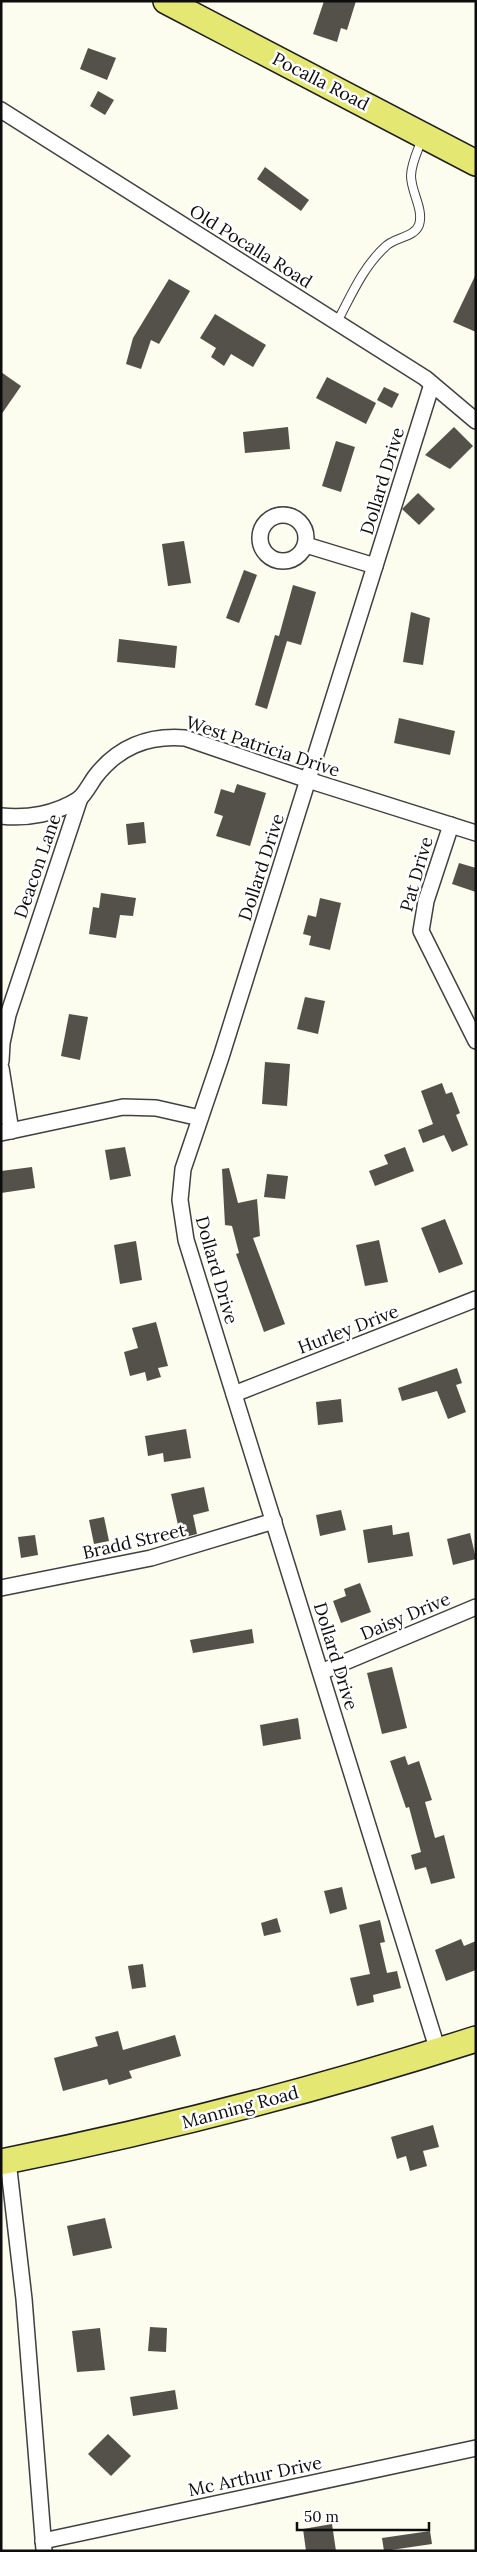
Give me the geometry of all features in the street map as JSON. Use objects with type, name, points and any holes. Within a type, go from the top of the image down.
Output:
[{"type":"main road","name":"Pocalla Road","points":[[166,1],[424,134],[476,163]]},
{"type":"main road","name":"Manning Road","points":[[4,2162],[202,2117],[476,2039]]},
{"type":"street","name":"Old Pocalla Road","points":[[1,110],[432,384],[476,421]]},
{"type":"street","name":"Dollard Drive","points":[[432,384],[308,780],[183,1169],[180,1200],[181,1217],[186,1240],[438,2051]]},
{"type":"street","points":[[306,545],[375,566]]},
{"type":"street","name":"West Patricia Drive","points":[[1,816],[34,816],[59,808],[80,798],[96,776],[127,747],[145,739],[164,736],[185,738],[308,780],[476,833]]},
{"type":"street","name":"Deacon Lane","points":[[1,1062],[2,1043],[8,1015],[80,798]]},
{"type":"street","name":"Pat Drive","points":[[451,825],[426,900],[420,931],[476,1041]]},
{"type":"street","points":[[1,1068],[6,1132],[123,1107],[156,1108],[200,1118]]},
{"type":"street","name":"Hurley Drive","points":[[234,1394],[476,1299]]},
{"type":"street","name":"Bradd Street","points":[[1,1588],[151,1558],[274,1521]]},
{"type":"street","name":"Daisy Drive","points":[[321,1672],[476,1607]]},
{"type":"street","points":[[4,2162],[24,2299],[43,2546]]},
{"type":"street","name":"Mc Arthur Drive","points":[[43,2546],[476,2448]]},
{"type":"lane","points":[[337,322],[372,260],[396,238],[411,234],[419,225],[421,216],[414,196],[410,174],[424,134]]},
{"type":"building","points":[[324,1],[356,1],[347,30],[341,28],[337,42],[313,34]]},
{"type":"building","points":[[88,48],[116,58],[107,80],[80,69]]},
{"type":"building","points":[[98,91],[114,100],[105,115],[90,106]]},
{"type":"building","points":[[265,167],[309,200],[301,211],[257,179]]},
{"type":"building","points":[[476,274],[476,332],[453,322]]},
{"type":"building","points":[[169,279],[190,291],[159,344],[151,340],[141,369],[126,364],[133,338]]},
{"type":"building","points":[[215,314],[266,345],[253,367],[231,354],[224,366],[211,357],[216,348],[200,338]]},
{"type":"building","points":[[1,372],[21,386],[1,415]]},
{"type":"building","points":[[327,377],[376,403],[366,424],[316,398]]},
{"type":"building","points":[[384,387],[399,394],[392,408],[377,400]]},
{"type":"building","points":[[288,427],[290,449],[245,453],[243,432]]},
{"type":"building","points":[[454,427],[473,446],[450,469],[425,455]]},
{"type":"building","points":[[336,441],[355,447],[341,492],[322,486]]},
{"type":"building","points":[[418,493],[435,509],[419,525],[402,509]]},
{"type":"building","points":[[184,541],[191,583],[168,586],[162,544]]},
{"type":"building","points":[[244,570],[257,575],[239,623],[226,618]]},
{"type":"building","points":[[293,585],[316,592],[301,645],[287,641],[267,709],[255,705],[275,635],[279,636]]},
{"type":"building","points":[[411,612],[430,618],[423,665],[403,662]]},
{"type":"building","points":[[119,639],[177,646],[175,668],[117,662]]},
{"type":"building","points":[[399,718],[455,731],[450,755],[394,743]]},
{"type":"building","points":[[237,784],[266,793],[250,846],[216,836],[223,816],[214,813],[221,789],[234,793]]},
{"type":"building","points":[[144,822],[146,843],[128,845],[126,824]]},
{"type":"building","points":[[459,863],[476,868],[476,892],[452,884]]},
{"type":"building","points":[[101,893],[136,898],[133,916],[120,915],[116,938],[89,934],[93,907],[99,908]]},
{"type":"building","points":[[320,898],[341,903],[330,950],[309,945],[311,936],[303,934],[308,915],[316,917]]},
{"type":"building","points":[[305,997],[325,1001],[318,1034],[297,1029]]},
{"type":"building","points":[[69,1014],[88,1017],[80,1060],[61,1056]]},
{"type":"building","points":[[265,1062],[290,1064],[287,1106],[262,1104]]},
{"type":"building","points":[[442,1083],[446,1094],[452,1092],[460,1113],[456,1115],[468,1145],[452,1152],[444,1135],[423,1143],[418,1130],[433,1124],[421,1091]]},
{"type":"building","points":[[125,1147],[131,1176],[110,1180],[105,1150]]},
{"type":"building","points":[[405,1147],[414,1171],[375,1186],[369,1171],[388,1164],[384,1155]]},
{"type":"building","points":[[32,1167],[35,1188],[1,1193],[1,1171]]},
{"type":"building","points":[[229,1168],[238,1203],[257,1199],[260,1236],[253,1238],[285,1324],[264,1332],[236,1254],[239,1253],[232,1226],[225,1225],[222,1169]]},
{"type":"building","points":[[267,1174],[288,1176],[285,1199],[264,1197]]},
{"type":"building","points":[[445,1219],[463,1264],[439,1273],[421,1228]]},
{"type":"building","points":[[379,1240],[388,1282],[365,1286],[356,1245]]},
{"type":"building","points":[[136,1241],[142,1280],[120,1284],[114,1245]]},
{"type":"building","points":[[156,1322],[168,1366],[158,1368],[161,1377],[147,1381],[145,1372],[130,1376],[124,1352],[138,1348],[132,1328]]},
{"type":"building","points":[[457,1368],[462,1383],[456,1385],[466,1412],[448,1419],[437,1391],[402,1401],[398,1388]]},
{"type":"building","points":[[341,1399],[343,1422],[318,1425],[316,1402]]},
{"type":"building","points":[[186,1429],[191,1458],[164,1462],[163,1453],[148,1456],[145,1436]]},
{"type":"building","points":[[204,1487],[209,1511],[193,1515],[197,1534],[181,1538],[171,1494]]},
{"type":"building","points":[[341,1510],[346,1530],[320,1536],[316,1515]]},
{"type":"building","points":[[104,1517],[109,1541],[94,1544],[89,1520]]},
{"type":"building","points":[[392,1525],[393,1535],[409,1532],[413,1556],[368,1563],[363,1530]]},
{"type":"building","points":[[470,1533],[476,1559],[453,1565],[447,1539]]},
{"type":"building","points":[[35,1535],[38,1555],[21,1558],[18,1537]]},
{"type":"building","points":[[360,1583],[371,1612],[341,1623],[333,1601],[346,1596],[344,1589]]},
{"type":"building","points":[[252,1629],[254,1643],[193,1653],[190,1640]]},
{"type":"building","points":[[392,1667],[407,1728],[382,1734],[367,1673]]},
{"type":"building","points":[[298,1718],[301,1739],[263,1746],[260,1725]]},
{"type":"building","points":[[405,1756],[408,1765],[419,1761],[432,1800],[425,1802],[435,1838],[444,1835],[455,1878],[431,1884],[426,1867],[415,1870],[411,1855],[421,1852],[409,1807],[406,1808],[390,1761]]},
{"type":"building","points":[[342,1887],[347,1909],[330,1914],[324,1891]]},
{"type":"building","points":[[277,1918],[281,1932],[264,1936],[261,1923]]},
{"type":"building","points":[[380,1920],[385,1942],[380,1943],[387,1973],[397,1971],[401,1988],[373,1995],[374,2002],[357,2006],[350,1978],[370,1974],[359,1925]]},
{"type":"building","points":[[461,1939],[464,1946],[476,1941],[476,1970],[446,1981],[435,1950]]},
{"type":"building","points":[[143,1964],[146,1987],[132,1989],[128,1966]]},
{"type":"building","points":[[118,2031],[123,2050],[175,2035],[181,2056],[129,2071],[132,2078],[109,2085],[107,2079],[63,2091],[54,2058],[98,2046],[95,2037]]},
{"type":"building","points":[[433,2125],[439,2147],[423,2151],[427,2166],[410,2171],[406,2156],[397,2159],[391,2137]]},
{"type":"building","points":[[105,2218],[112,2248],[73,2256],[67,2226]]},
{"type":"building","points":[[150,2327],[167,2328],[166,2352],[148,2351]]},
{"type":"building","points":[[100,2328],[105,2370],[77,2372],[72,2331]]},
{"type":"building","points":[[175,2390],[178,2409],[133,2416],[130,2397]]},
{"type":"building","points":[[108,2434],[131,2456],[111,2476],[88,2454]]},
{"type":"building","points":[[332,2524],[336,2551],[306,2551],[303,2529]]},
{"type":"building","points":[[430,2531],[432,2544],[384,2551],[382,2538]]}]
